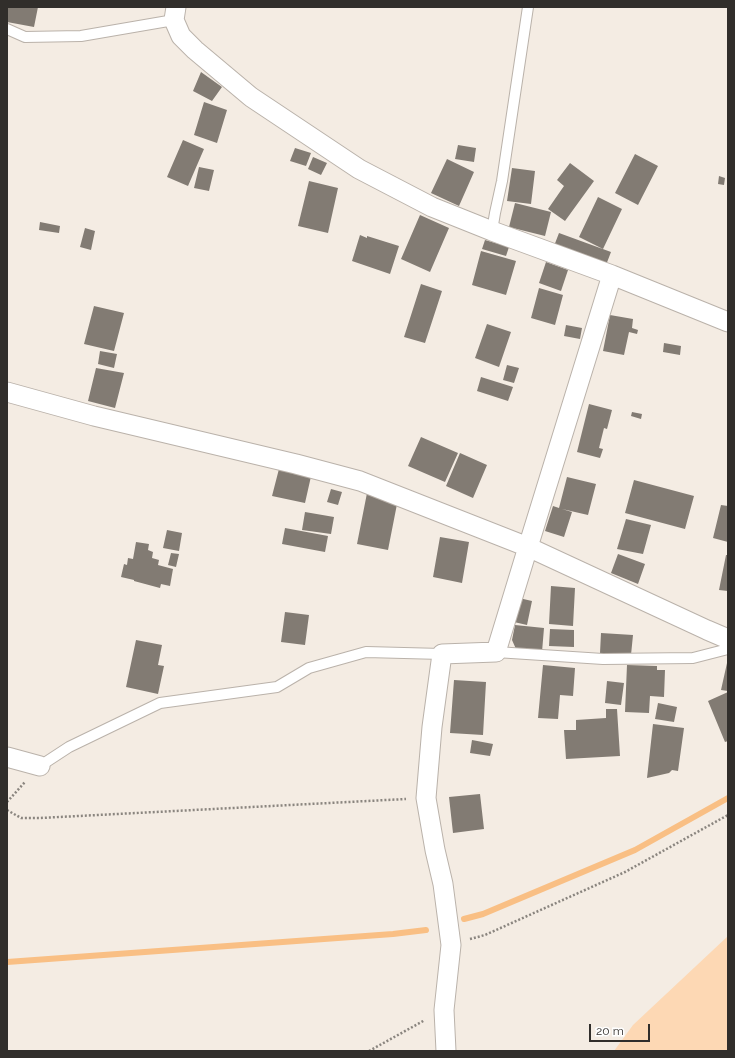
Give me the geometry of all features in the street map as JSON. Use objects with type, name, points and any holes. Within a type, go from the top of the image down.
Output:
[{"type":"street","points":[[175,14],[181,36],[251,97],[359,169],[432,207],[492,231],[612,275],[728,322]]},
{"type":"street","points":[[446,1051],[444,1010],[451,945],[443,884],[435,850],[426,798],[432,727],[442,654],[496,652],[612,275]]},
{"type":"street","points":[[7,392],[94,416],[296,464],[360,482],[528,547],[728,639]]},
{"type":"street","points":[[7,757],[40,766]]},
{"type":"lane","points":[[492,231],[502,181],[528,7]]},
{"type":"lane","points":[[7,29],[25,37],[81,36],[175,14]]},
{"type":"lane","points":[[496,652],[603,659],[693,658],[728,649]]},
{"type":"lane","points":[[40,766],[69,747],[160,703],[277,687],[309,668],[366,652],[442,654]]},
{"type":"path","points":[[7,810],[21,818],[40,818],[426,798]]},
{"type":"path","points":[[451,945],[485,935],[625,872],[728,815]]},
{"type":"path","points":[[369,1051],[444,1010]]},
{"type":"shaded area","points":[[728,936],[728,1051],[614,1051],[633,1025]]},
{"type":"building","points":[[7,7],[38,7],[34,27],[7,22]]},
{"type":"building","points":[[201,72],[222,87],[212,101],[193,91]]},
{"type":"building","points":[[204,102],[227,110],[217,143],[194,135]]},
{"type":"building","points":[[183,140],[204,149],[188,186],[167,177]]},
{"type":"building","points":[[458,145],[476,148],[474,162],[455,159]]},
{"type":"building","points":[[295,148],[311,153],[306,166],[290,161]]},
{"type":"building","points":[[635,154],[658,166],[638,205],[615,193]]},
{"type":"building","points":[[313,157],[327,163],[321,175],[308,169]]},
{"type":"building","points":[[447,159],[474,172],[459,206],[431,193]]},
{"type":"building","points":[[570,163],[594,181],[565,221],[548,209],[564,186],[557,180]]},
{"type":"building","points":[[199,167],[214,170],[209,191],[194,188]]},
{"type":"building","points":[[512,168],[535,171],[531,204],[507,201]]},
{"type":"building","points":[[719,176],[725,178],[724,185],[718,184]]},
{"type":"building","points":[[309,181],[338,188],[328,233],[298,226]]},
{"type":"building","points":[[598,197],[622,209],[603,249],[579,237]]},
{"type":"building","points":[[515,203],[551,212],[545,236],[509,227]]},
{"type":"building","points":[[420,215],[449,228],[430,272],[401,259]]},
{"type":"building","points":[[40,222],[60,226],[59,233],[39,230]]},
{"type":"building","points":[[85,228],[95,231],[91,250],[80,247]]},
{"type":"building","points":[[559,233],[611,252],[606,265],[554,246]]},
{"type":"building","points":[[360,235],[399,246],[390,274],[352,261]]},
{"type":"building","points":[[485,240],[509,247],[506,256],[482,249]]},
{"type":"building","points":[[481,251],[516,261],[506,295],[472,285]]},
{"type":"building","points":[[546,262],[568,270],[561,291],[539,283]]},
{"type":"building","points":[[421,284],[442,291],[425,343],[404,337]]},
{"type":"building","points":[[539,288],[563,295],[555,325],[531,318]]},
{"type":"building","points":[[94,306],[124,313],[114,351],[84,344]]},
{"type":"building","points":[[610,315],[633,319],[632,328],[638,330],[637,334],[629,332],[624,355],[603,351]]},
{"type":"building","points":[[487,324],[511,332],[499,367],[475,358]]},
{"type":"building","points":[[566,325],[582,328],[580,339],[564,336]]},
{"type":"building","points":[[664,343],[681,346],[680,355],[663,352]]},
{"type":"building","points":[[100,351],[117,354],[114,368],[98,364]]},
{"type":"building","points":[[507,365],[519,368],[514,383],[503,380]]},
{"type":"building","points":[[96,368],[124,373],[115,408],[88,401]]},
{"type":"building","points":[[481,377],[513,387],[508,401],[477,391]]},
{"type":"building","points":[[589,404],[612,410],[607,429],[604,428],[599,448],[603,449],[600,458],[577,452]]},
{"type":"building","points":[[632,412],[642,414],[641,419],[631,416]]},
{"type":"building","points":[[421,437],[458,453],[445,482],[408,466]]},
{"type":"building","points":[[460,453],[487,465],[473,498],[446,486]]},
{"type":"building","points":[[280,465],[312,472],[305,503],[272,496]]},
{"type":"building","points":[[567,477],[596,484],[588,515],[562,509],[572,512],[564,537],[545,531],[553,506],[559,508]]},
{"type":"building","points":[[634,480],[694,496],[685,529],[625,513]]},
{"type":"building","points":[[331,489],[342,492],[338,505],[327,502]]},
{"type":"building","points":[[367,493],[398,499],[388,550],[357,544]]},
{"type":"building","points":[[721,505],[728,506],[728,542],[713,538]]},
{"type":"building","points":[[305,512],[334,517],[331,534],[302,530]]},
{"type":"building","points":[[626,519],[651,525],[643,554],[617,549]]},
{"type":"building","points":[[285,528],[328,536],[325,552],[282,544]]},
{"type":"building","points":[[167,530],[182,533],[179,551],[163,548]]},
{"type":"building","points":[[440,537],[469,542],[462,583],[433,577]]},
{"type":"building","points":[[136,542],[149,544],[148,550],[153,552],[152,558],[159,560],[158,565],[173,569],[170,586],[161,584],[160,588],[121,577],[124,564],[127,565],[128,558],[133,559]]},
{"type":"building","points":[[171,553],[179,554],[176,567],[168,565]]},
{"type":"building","points":[[618,554],[645,564],[638,584],[611,573]]},
{"type":"building","points":[[726,555],[728,555],[728,591],[719,590]]},
{"type":"building","points":[[551,586],[575,588],[573,626],[549,624]]},
{"type":"building","points":[[519,598],[532,601],[527,625],[514,622]]},
{"type":"building","points":[[285,612],[309,615],[305,645],[281,642]]},
{"type":"building","points":[[515,625],[544,628],[542,652],[516,649],[512,640]]},
{"type":"building","points":[[550,629],[574,630],[574,647],[549,646]]},
{"type":"building","points":[[601,633],[633,635],[631,655],[600,653]]},
{"type":"building","points":[[136,640],[162,645],[158,665],[164,666],[158,694],[126,687]]},
{"type":"building","points":[[728,663],[728,691],[721,690]]},
{"type":"building","points":[[543,665],[575,668],[573,696],[560,695],[558,719],[538,718]]},
{"type":"building","points":[[627,665],[657,666],[657,670],[665,670],[664,697],[650,696],[649,713],[625,712]]},
{"type":"building","points":[[454,680],[486,682],[483,735],[450,733]]},
{"type":"building","points":[[607,681],[624,683],[621,705],[605,703]]},
{"type":"building","points":[[728,692],[728,741],[725,742],[708,701]]},
{"type":"building","points":[[658,703],[677,707],[674,722],[655,719]]},
{"type":"building","points":[[606,709],[617,709],[620,756],[566,759],[564,730],[576,730],[576,720],[606,718]]},
{"type":"building","points":[[653,724],[684,728],[678,771],[672,770],[669,773],[647,778]]},
{"type":"building","points":[[472,740],[493,744],[490,756],[470,753]]},
{"type":"building","points":[[480,794],[484,829],[453,833],[449,797]]},
{"type":"waterway","points":[[464,919],[483,914],[635,850],[728,798]]},
{"type":"waterway","points":[[7,962],[393,934],[426,930]]}]
